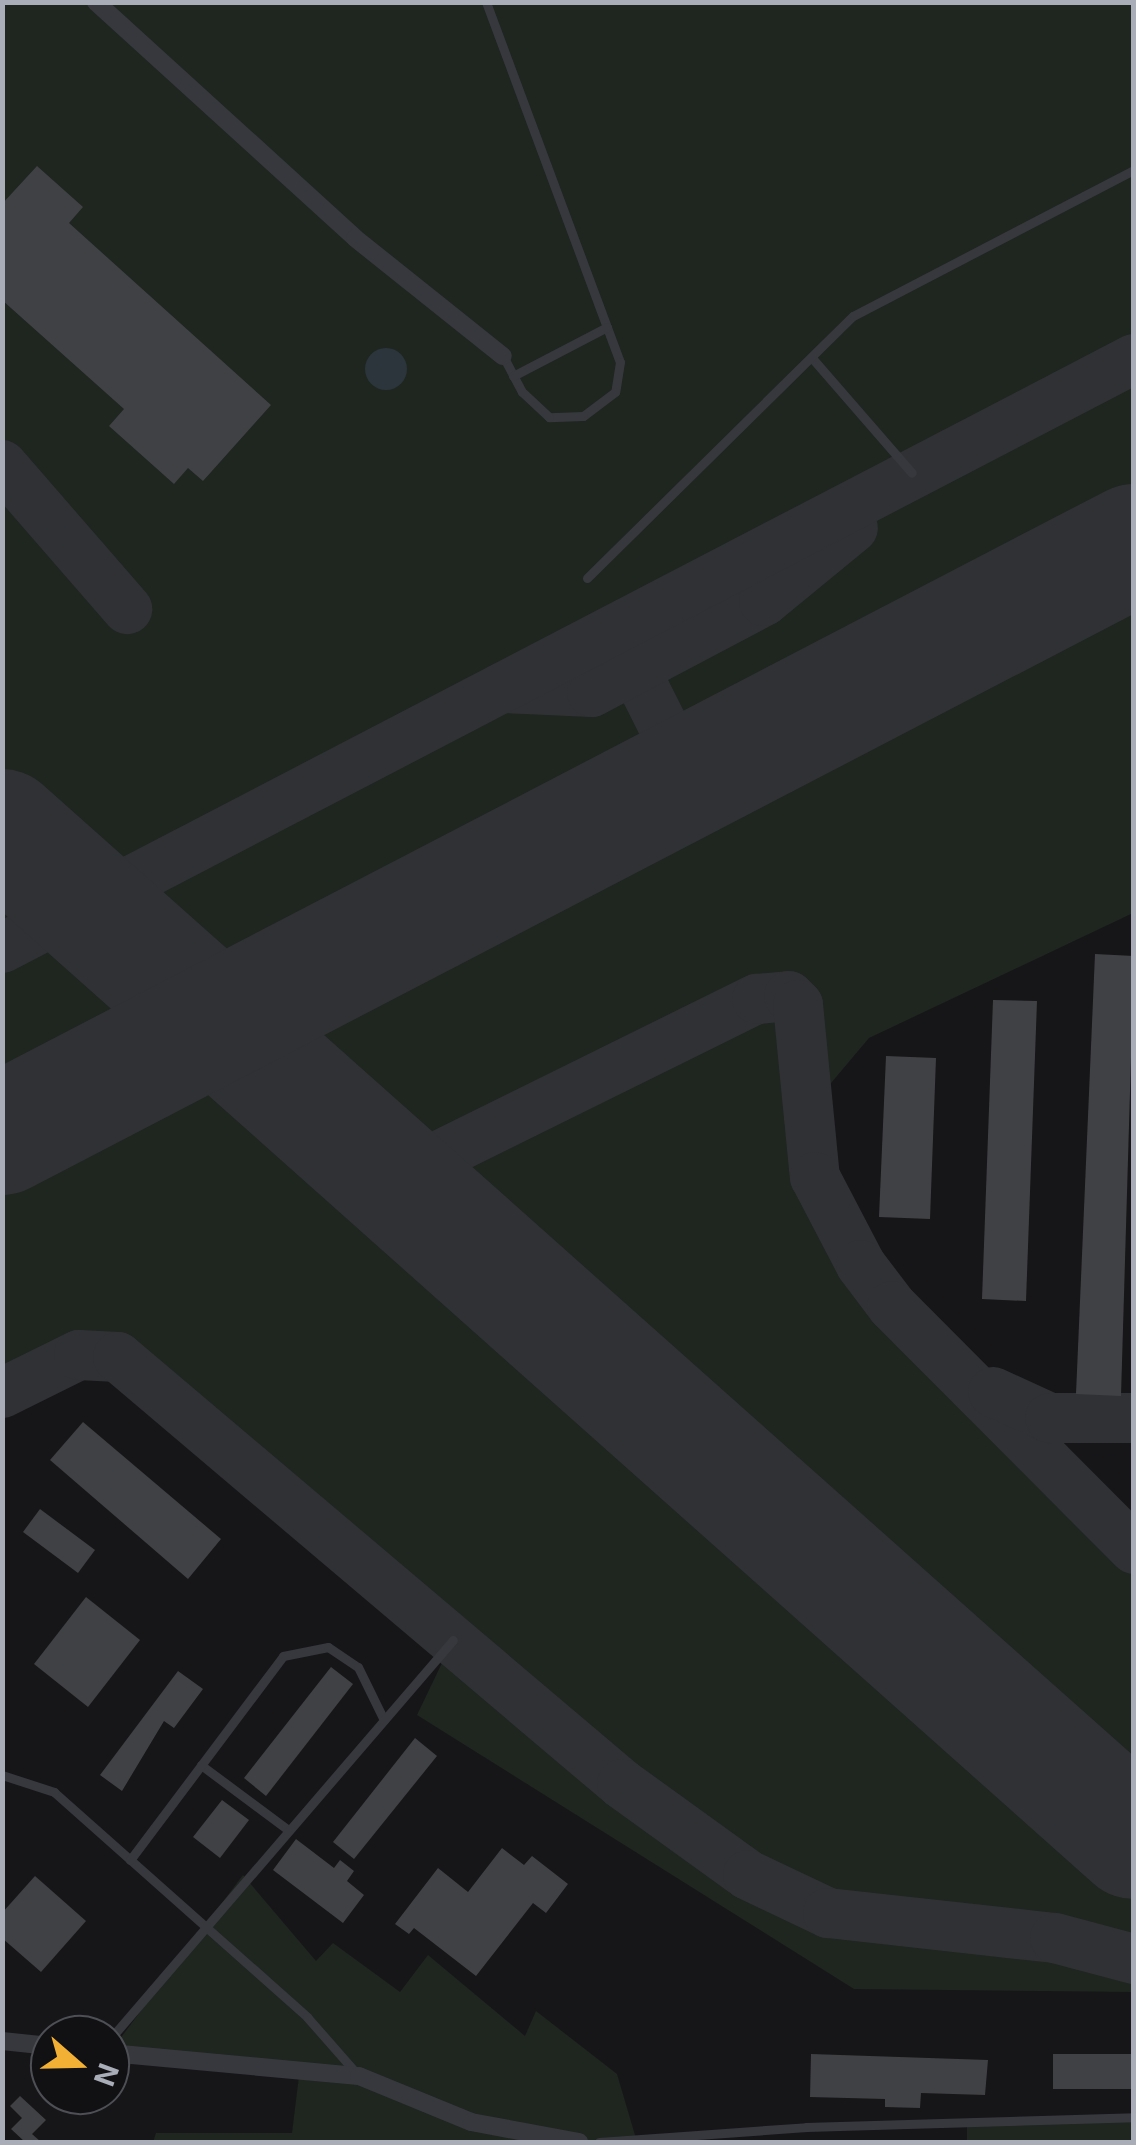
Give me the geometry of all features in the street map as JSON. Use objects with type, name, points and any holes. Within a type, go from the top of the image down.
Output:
[{"type":"street","points":[[107,5],[354,238],[503,356]]},
{"type":"street","points":[[2,2041],[30,2044]]},
{"type":"street","points":[[130,2054],[359,2076],[472,2122],[579,2142]]},
{"type":"lane","points":[[486,2],[620,362],[615,392],[583,416],[550,417],[513,376],[503,356]]},
{"type":"lane","points":[[586,578],[853,316],[1134,170]]},
{"type":"lane","points":[[513,376],[607,327]]},
{"type":"lane","points":[[812,358],[912,472]]},
{"type":"lane","points":[[130,2015],[203,1925],[453,1640]]},
{"type":"lane","points":[[130,1860],[282,1656],[328,1647],[358,1667],[384,1720]]},
{"type":"lane","points":[[201,1765],[287,1829]]},
{"type":"lane","points":[[2,1775],[54,1792],[307,2016],[359,2076]]},
{"type":"lane","points":[[599,2142],[1134,2116]]},
{"type":"shaded area","points":[[3,3],[1133,3],[1133,913],[869,1038],[821,1095],[816,1177],[861,1265],[892,1306],[1133,1549],[1133,1992],[854,1989],[417,1715],[453,1640],[281,1473],[133,1348],[115,1336],[81,1335],[3,1375]]},
{"type":"shaded area","points":[[386,348],[401,354],[407,369],[401,384],[386,390],[371,384],[365,369],[371,354]]},
{"type":"shaded area","points":[[243,1875],[316,1961],[333,1943],[400,1992],[428,1955],[525,2036],[536,2011],[617,2074],[637,2142],[153,2142],[156,2133],[292,2133],[299,2076],[130,2055],[130,2025]]},
{"type":"shaded area","points":[[1133,2116],[1133,2142],[967,2142],[967,2124]]},
{"type":"building","points":[[37,166],[83,207],[69,223],[271,405],[203,481],[188,468],[174,484],[109,426],[124,409],[2,300],[2,204]]},
{"type":"building","points":[[1095,954],[1134,956],[1121,1396],[1076,1394]]},
{"type":"building","points":[[993,1000],[1037,1001],[1026,1301],[982,1299]]},
{"type":"building","points":[[886,1056],[936,1058],[930,1219],[879,1217]]},
{"type":"building","points":[[83,1422],[221,1539],[188,1579],[50,1460]]},
{"type":"building","points":[[40,1509],[95,1550],[78,1573],[23,1532]]},
{"type":"building","points":[[86,1597],[140,1640],[88,1707],[34,1664]]},
{"type":"building","points":[[331,1667],[353,1684],[266,1796],[244,1778]]},
{"type":"building","points":[[178,1671],[203,1689],[174,1728],[164,1721],[122,1791],[100,1775]]},
{"type":"building","points":[[415,1738],[437,1756],[354,1859],[333,1842]]},
{"type":"building","points":[[222,1800],[249,1820],[220,1858],[193,1837]]},
{"type":"building","points":[[296,1839],[334,1868],[340,1860],[354,1871],[347,1881],[364,1895],[343,1923],[273,1870]]},
{"type":"building","points":[[502,1848],[524,1865],[532,1856],[568,1884],[546,1913],[533,1903],[476,1976],[414,1928],[409,1934],[395,1924],[438,1868],[468,1892]]},
{"type":"building","points":[[35,1876],[86,1921],[41,1972],[2,1938],[2,1913]]},
{"type":"building","points":[[811,2054],[988,2060],[985,2095],[921,2093],[920,2108],[885,2107],[885,2099],[810,2097]]},
{"type":"building","points":[[1053,2054],[1134,2054],[1134,2089],[1053,2089]]},
{"type":"building","points":[[20,2096],[30,2105],[30,2115],[41,2115],[46,2120],[32,2134],[41,2142],[25,2142],[11,2129],[22,2118],[10,2106]]},
{"type":"taxiway","points":[[2,948],[1134,359]]},
{"type":"taxiway","points":[[2,465],[127,609]]},
{"type":"taxiway","points":[[502,688],[592,692],[764,601],[853,528]]},
{"type":"taxiway","points":[[621,642],[689,777]]},
{"type":"taxiway","points":[[392,1179],[757,999],[789,996],[798,1005],[815,1177],[861,1265],[892,1306],[1134,1549]]},
{"type":"taxiway","points":[[2,1393],[79,1355],[118,1357],[622,1784],[748,1875],[828,1913],[1055,1938],[1134,1959]]},
{"type":"taxiway","points":[[993,1392],[1050,1418],[1134,1418]]},
{"type":"runway","points":[[2,1134],[1134,545]]},
{"type":"runway","points":[[2,830],[1134,1838]]}]
